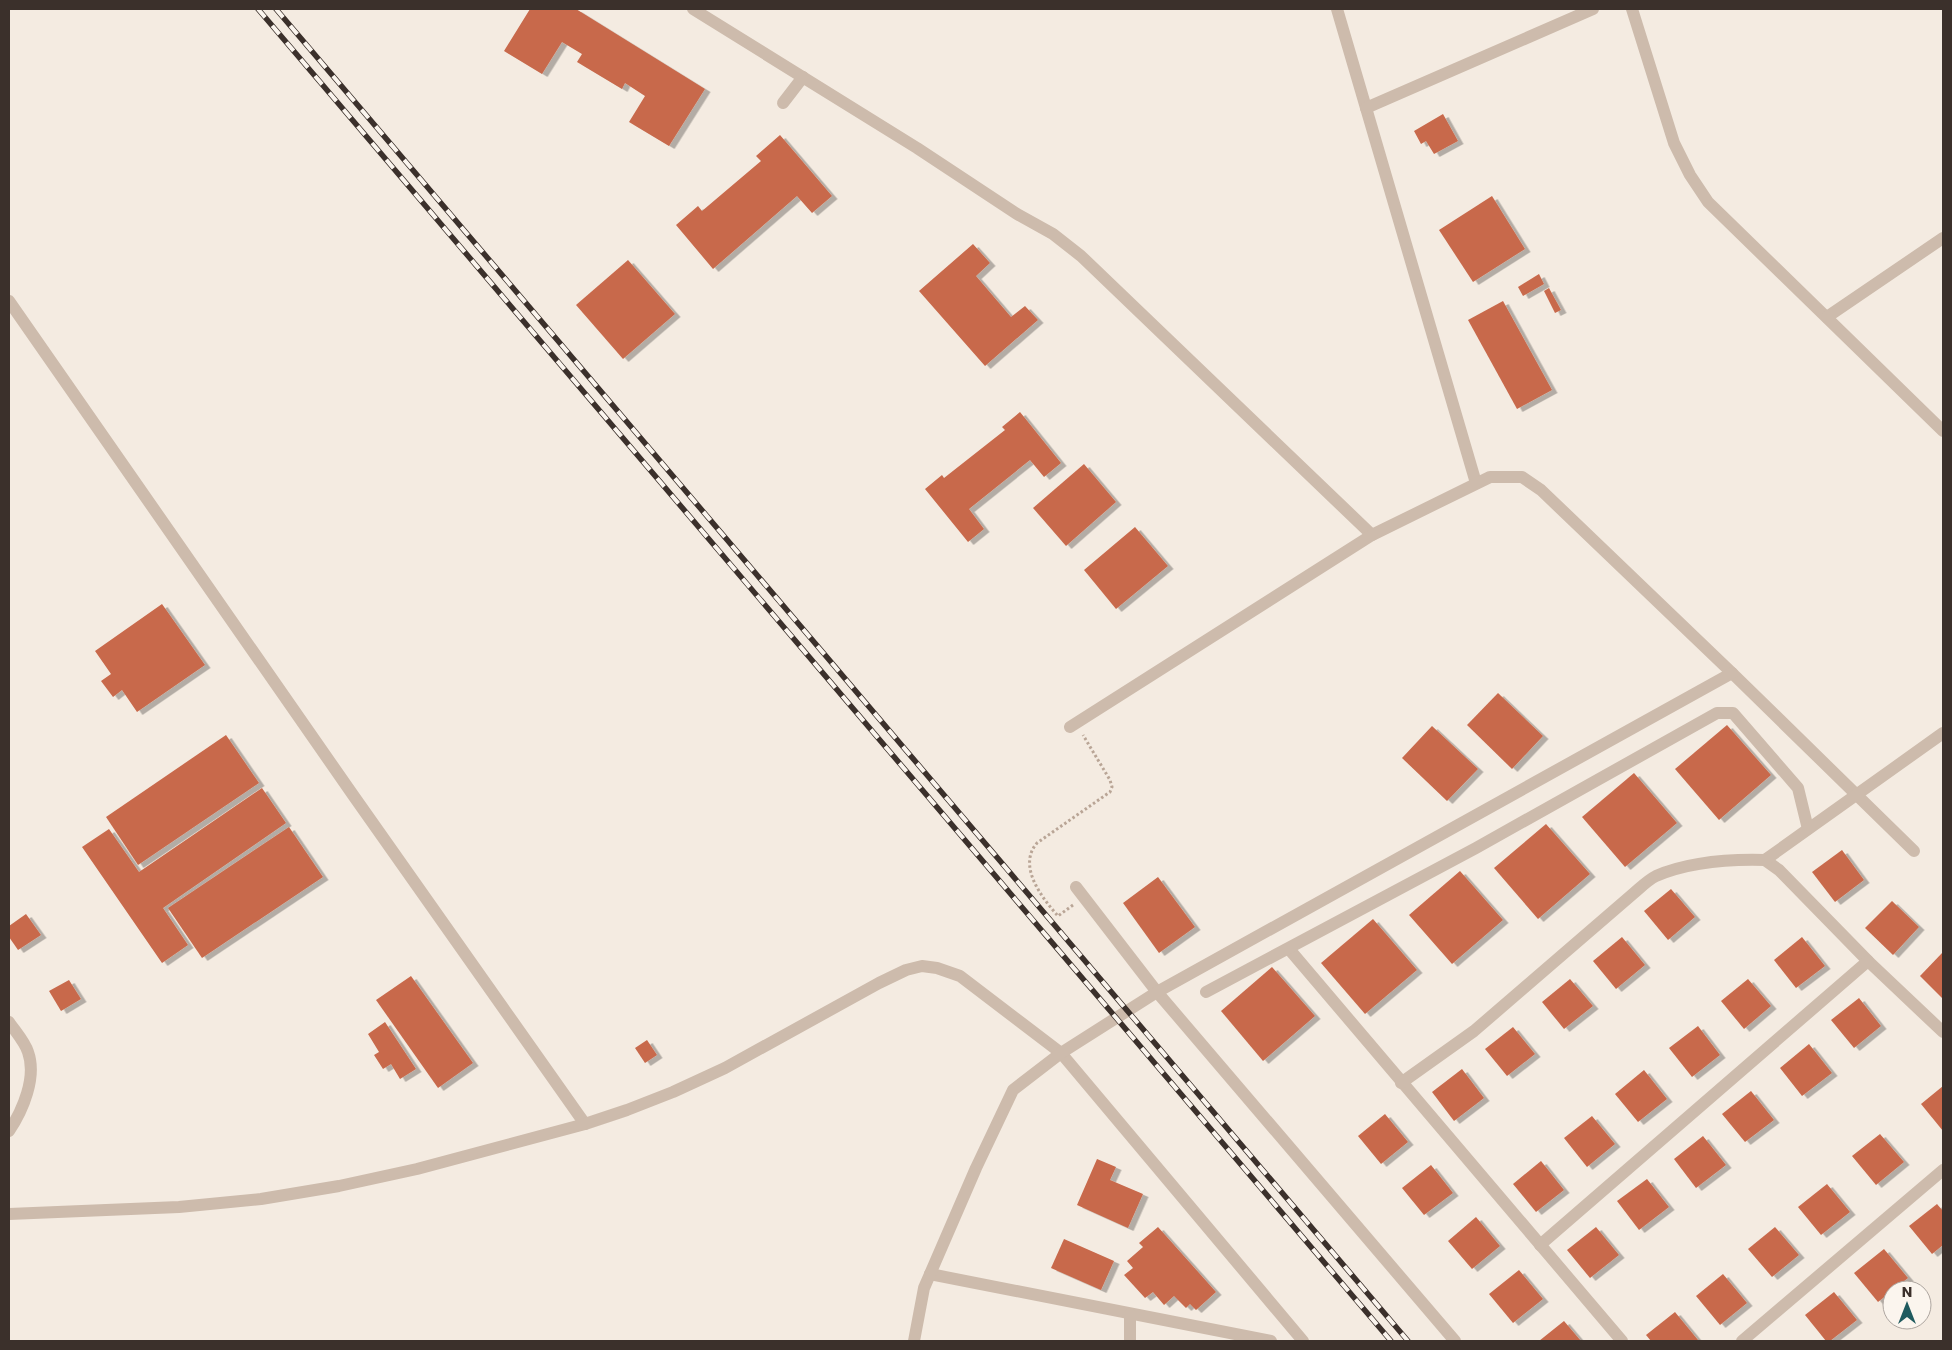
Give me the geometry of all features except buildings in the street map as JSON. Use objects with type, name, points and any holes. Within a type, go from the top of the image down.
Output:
[{"type":"street","points":[[693,9],[917,148],[1017,214],[1053,234],[1081,256],[1372,535]]},
{"type":"street","points":[[1337,9],[1476,484]]},
{"type":"street","points":[[1366,108],[1593,9]]},
{"type":"street","points":[[1632,9],[1674,143],[1690,175],[1708,202],[1943,431]]},
{"type":"street","points":[[783,104],[803,77]]},
{"type":"street","points":[[1830,320],[1943,238]]},
{"type":"street","points":[[9,301],[353,796],[585,1124]]},
{"type":"street","points":[[1070,727],[1372,535],[1490,477],[1522,477],[1541,490],[1914,851]]},
{"type":"street","points":[[914,1341],[924,1288],[976,1168],[1013,1090],[1061,1053],[1158,992],[1732,673]]},
{"type":"street","points":[[1206,992],[1476,848],[1717,713],[1733,713],[1798,788],[1808,829]]},
{"type":"street","points":[[1765,860],[1943,733]]},
{"type":"street","points":[[1401,1083],[1474,1031],[1634,892],[1655,877],[1682,868],[1736,860],[1765,860],[1779,870],[1868,961],[1943,1032]]},
{"type":"street","points":[[1080,892],[1158,992],[1456,1341]]},
{"type":"street","points":[[1288,949],[1622,1341]]},
{"type":"street","points":[[1540,1245],[1868,961]]},
{"type":"street","points":[[9,1214],[179,1207],[270,1197],[339,1186],[417,1169],[585,1124],[673,1092],[725,1068],[879,983],[906,970],[922,966],[937,968],[960,976],[1061,1053],[1303,1341]]},
{"type":"street","points":[[9,1022],[28,1052],[30,1074],[27,1093],[16,1120],[9,1131]]},
{"type":"street","points":[[1742,1341],[1943,1170]]},
{"type":"street","points":[[930,1274],[1271,1341]]},
{"type":"street","points":[[1130,1314],[1130,1341]]},
{"type":"path","points":[[1080,892],[1058,916],[1041,896],[1034,882],[1031,869],[1031,850],[1037,843],[1110,792],[1112,787],[1108,776],[1084,737]]},
{"type":"railway","points":[[258,9],[1391,1341]]},
{"type":"railway","points":[[276,9],[1408,1341]]}]
